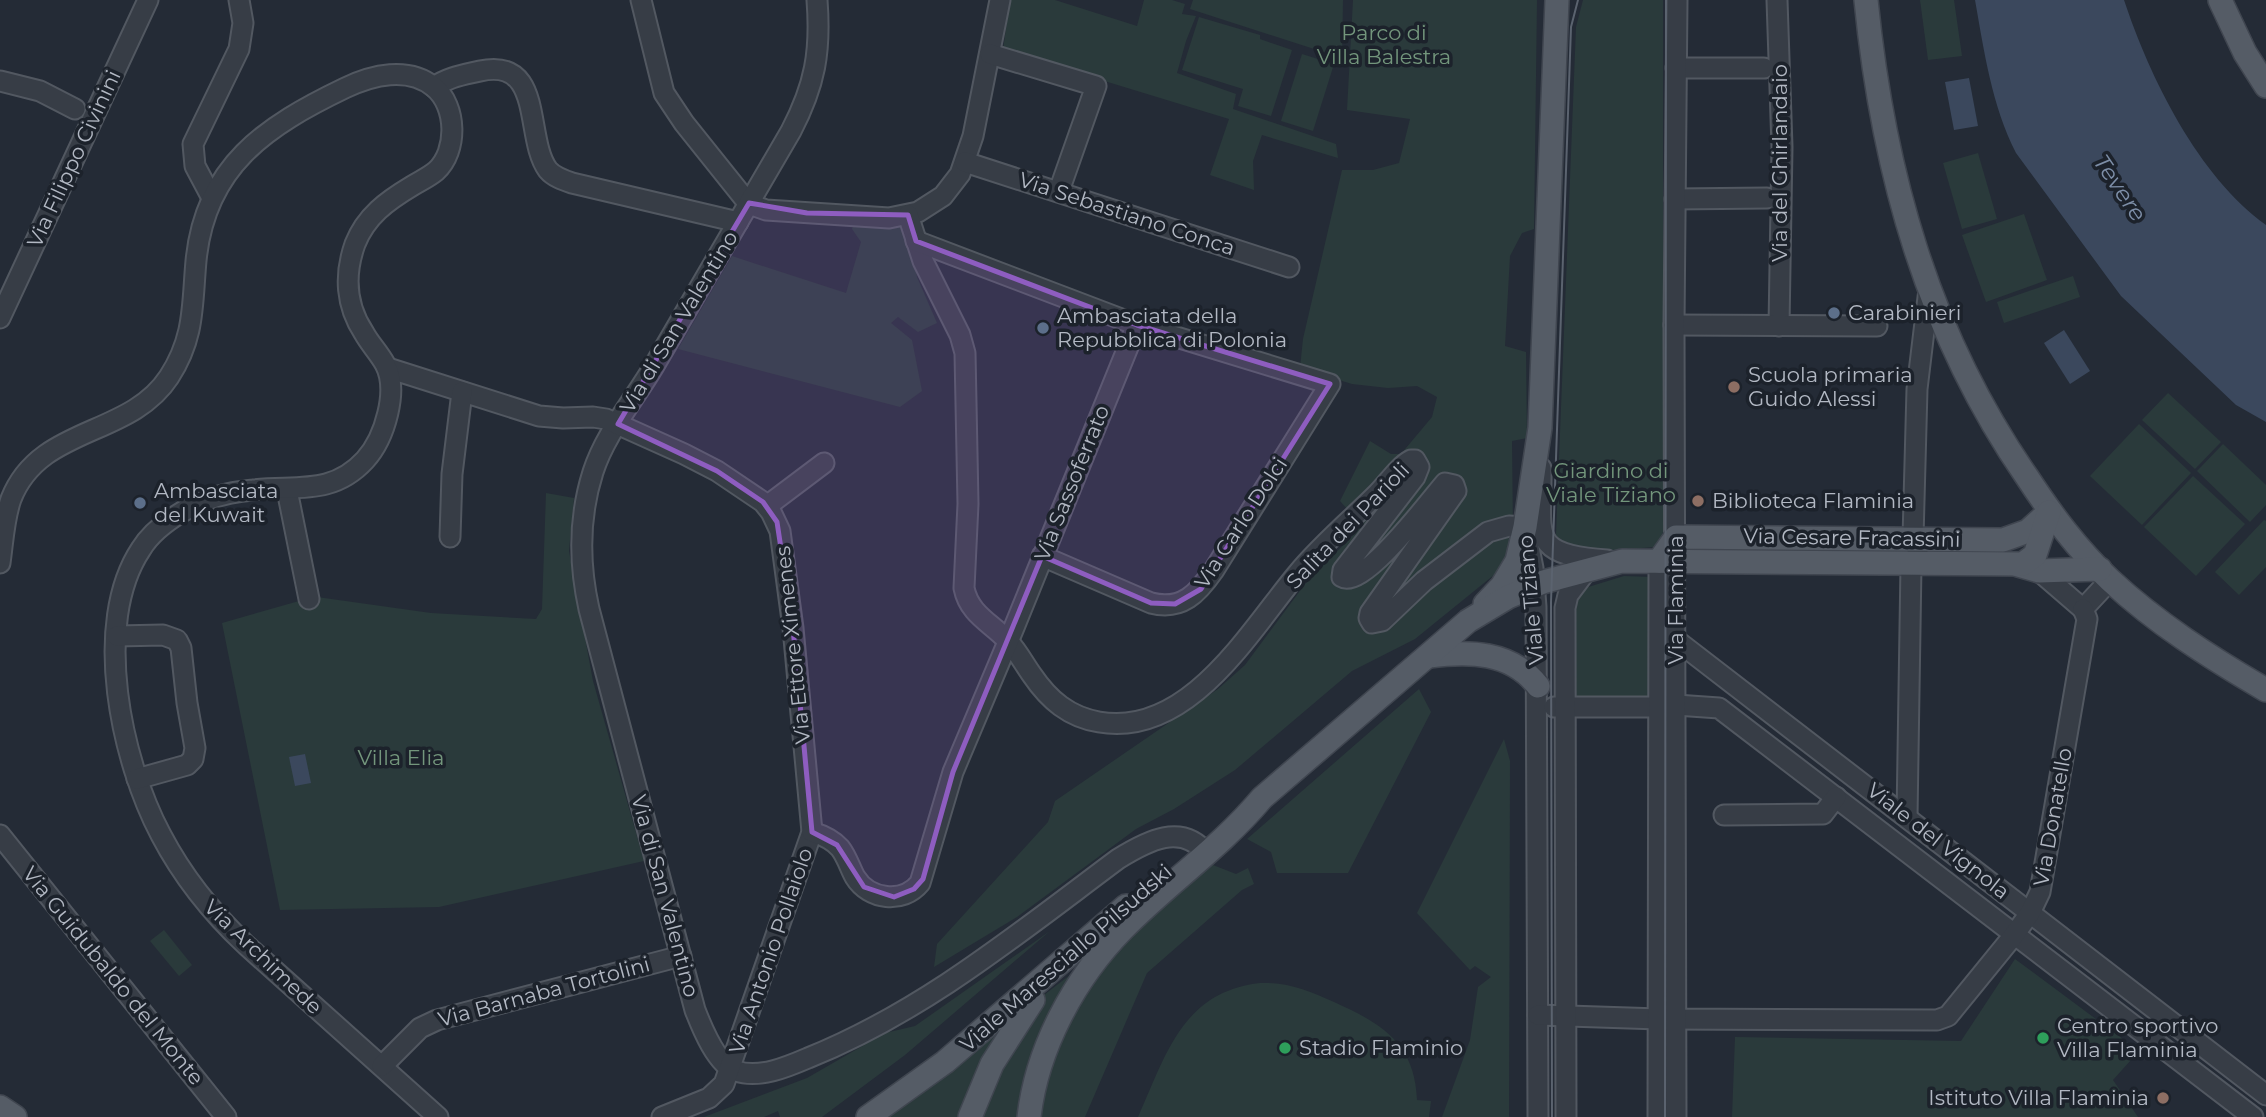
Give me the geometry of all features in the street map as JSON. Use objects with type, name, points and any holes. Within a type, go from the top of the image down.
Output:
[{"type":"main road","name":"Viale Tiziano","points":[[1525,527],[1540,428],[1557,0]]},
{"type":"main road","points":[[1866,0],[1882,118],[1898,187],[1929,289],[1951,346],[1982,408],[2049,512],[2067,536],[2105,575],[2208,656],[2266,690]]},
{"type":"main road","points":[[2220,0],[2245,53],[2266,86]]},
{"type":"main road","points":[[2029,568],[2028,562],[2035,555],[2049,512]]},
{"type":"main road","name":"Via Cesare Fracassini","points":[[1676,537],[2003,540],[2028,531],[2049,512]]},
{"type":"main road","points":[[1468,621],[1511,574],[1525,527]]},
{"type":"main road","points":[[1667,562],[1676,537]]},
{"type":"main road","name":"Via Cesare Fracassini","points":[[1468,621],[1508,597],[1535,586],[1622,561],[2029,568],[2105,575]]},
{"type":"main road","name":"Viale Maresciallo Pilsudski","points":[[868,1117],[1085,957],[1203,849],[1226,819],[1262,798],[1468,621]]},
{"type":"main road","points":[[1429,656],[1457,652],[1489,656],[1520,669],[1538,697]]},
{"type":"main road","points":[[1029,1117],[1034,1086],[1046,1049],[1066,1008],[1085,957]]},
{"type":"main road","points":[[970,1117],[988,1072],[1019,1019],[1039,992],[1085,957]]},
{"type":"main road","points":[[0,1107],[15,1117]]},
{"type":"street","name":"Via Filippo Civinini","points":[[0,318],[148,0]]},
{"type":"street","points":[[212,198],[195,166],[193,148],[239,49],[243,23],[239,0]]},
{"type":"street","points":[[641,0],[664,93],[750,201],[876,218],[908,215],[928,207],[943,196],[956,180],[973,136],[1000,0]]},
{"type":"street","name":"Via di San Valentino","points":[[730,1069],[715,1051],[695,1010],[589,609],[583,580],[582,536],[590,483],[599,455],[796,123],[811,87],[819,44],[817,0]]},
{"type":"street","points":[[1557,34],[1565,0]]},
{"type":"street","name":"Via Flaminia","points":[[1676,537],[1674,325],[1677,0]]},
{"type":"street","name":"Via del Ghirlandaio","points":[[1777,0],[1782,147],[1779,326]]},
{"type":"street","points":[[990,54],[1096,86],[1059,191]]},
{"type":"street","points":[[1676,68],[1764,68]]},
{"type":"street","points":[[434,87],[450,78],[484,70],[508,73],[517,78],[525,90],[541,153],[547,168],[554,175],[572,183],[738,222]]},
{"type":"street","points":[[0,564],[8,508],[18,485],[29,471],[63,443],[119,419],[137,408],[153,396],[170,375],[191,326],[197,251],[202,225],[212,198],[237,160],[264,134],[296,113],[347,87],[394,74],[410,76],[434,87],[446,102],[451,120],[451,139],[445,159],[433,174],[391,200],[370,217],[360,233],[350,261],[348,287],[354,314],[388,368],[538,416],[597,417],[618,424],[710,467],[767,506],[824,463]]},
{"type":"street","points":[[0,81],[40,91],[75,109]]},
{"type":"street","name":"Via Sebastiano Conca","points":[[965,162],[1289,267]]},
{"type":"street","points":[[1675,199],[1767,198]]},
{"type":"street","points":[[908,215],[932,281],[960,335],[965,353],[968,504],[965,592],[975,611],[1008,642]]},
{"type":"street","points":[[916,241],[1137,325]]},
{"type":"street","points":[[1908,817],[1922,565],[1913,538],[1917,389],[1929,289]]},
{"type":"street","name":"Via Carlo Dolci","points":[[1042,556],[1151,603],[1169,605],[1186,601],[1201,589],[1214,570],[1330,384],[1137,325]]},
{"type":"street","name":"Via Sassoferrato","points":[[812,832],[837,845],[855,877],[873,893],[884,897],[899,896],[918,886],[924,874],[953,772],[1137,325]]},
{"type":"street","points":[[1674,325],[1877,326]]},
{"type":"street","name":"Via Archimede","points":[[388,368],[388,413],[381,435],[369,456],[357,468],[335,481],[312,488],[250,490],[215,497],[182,512],[158,530],[142,547],[128,574],[119,603],[115,670],[124,731],[137,779],[162,838],[208,907],[256,955],[438,1117]]},
{"type":"street","points":[[450,537],[452,474],[462,391]]},
{"type":"street","points":[[1540,428],[1542,530],[1545,541],[1553,550],[1568,556],[1622,561]]},
{"type":"street","name":"Salita dei Parioli","points":[[1008,642],[1040,687],[1061,708],[1103,723],[1136,721],[1174,706],[1220,670],[1308,562],[1411,460],[1415,460],[1419,467],[1415,477],[1343,570],[1342,577],[1351,579],[1386,551],[1445,483],[1454,485],[1456,491],[1370,612],[1372,623],[1382,621],[1424,581],[1488,531],[1509,526],[1525,527]]},
{"type":"street","points":[[286,490],[309,599]]},
{"type":"street","name":"Via Ettore Ximenes","points":[[767,506],[780,531],[785,558],[812,832]]},
{"type":"street","name":"Viale Tiziano","points":[[1525,527],[1535,586],[1538,697],[1538,1117]]},
{"type":"street","name":"Via Flaminia","points":[[1667,562],[1676,640],[1667,706]]},
{"type":"street","name":"Via Flaminia","points":[[1658,1117],[1667,1019],[1667,562]]},
{"type":"street","points":[[2029,568],[2083,609],[2105,575]]},
{"type":"street","name":"Viale Tiziano","points":[[1566,1117],[1565,608],[1572,590],[1586,571]]},
{"type":"street","name":"Via Donatello","points":[[1538,1015],[1667,1019],[1943,1019],[1953,1012],[2030,913],[2041,889],[2087,619],[2083,609]]},
{"type":"street","points":[[117,636],[163,635],[177,640],[181,648],[185,694],[195,748],[193,760],[187,765],[137,779]]},
{"type":"street","name":"Viale del Vignola","points":[[1676,640],[2266,1095]]},
{"type":"street","points":[[1538,697],[1565,707],[1719,708],[1722,696],[1736,687]]},
{"type":"street","name":"Viale del Vignola","points":[[1719,708],[2253,1117]]},
{"type":"street","points":[[1724,815],[1824,814],[1836,797]]},
{"type":"street","name":"Via Antonio Pollaiolo","points":[[730,1069],[812,832]]},
{"type":"street","name":"Via Guidubaldo del Monte","points":[[0,835],[226,1117]]},
{"type":"street","points":[[662,1117],[716,1094],[730,1069],[752,1074],[777,1069],[840,1044],[956,979],[1118,859],[1137,848],[1167,837],[1183,838],[1203,849]]},
{"type":"street","name":"Via Barnaba Tortolini","points":[[382,1066],[420,1028],[441,1018],[681,956]]},
{"type":"street","name":"Via Flaminia","points":[[1667,1019],[1676,1117]]},
{"type":"highlighted area","points":[[749,203],[807,213],[908,215],[916,241],[1137,325],[1330,384],[1201,589],[1175,604],[1151,603],[1042,556],[953,772],[923,879],[914,889],[894,897],[864,887],[837,845],[812,832],[793,628],[777,522],[763,502],[717,471],[618,424]]},
{"type":"green space","points":[[1010,0],[1055,0],[1137,26],[1144,0],[1172,0],[1185,4],[1182,14],[1196,16],[1177,73],[1236,94],[1233,109],[1336,144],[1338,158],[1262,135],[1253,161],[1254,190],[1210,175],[1229,119],[1003,50]]},
{"type":"green space","points":[[1193,0],[1343,0],[1342,58],[1190,9]]},
{"type":"green space","name":"Parco di Villa Balestra","points":[[1353,0],[1537,0],[1534,229],[1522,233],[1510,256],[1505,346],[1526,352],[1527,438],[1512,441],[1513,530],[1505,566],[1415,639],[1352,671],[1235,770],[1174,809],[1136,829],[1017,917],[934,967],[937,944],[1048,822],[1055,801],[1218,689],[1245,665],[1305,584],[1362,526],[1340,501],[1370,441],[1391,454],[1401,454],[1432,417],[1437,397],[1417,386],[1388,388],[1352,384],[1300,368],[1303,339],[1342,170],[1373,170],[1399,163],[1410,119],[1347,110]]},
{"type":"green space","name":"Giardino di Viale Tiziano","points":[[1583,0],[1663,0],[1663,532],[1655,547],[1594,550],[1558,541],[1556,535],[1576,27]]},
{"type":"green space","points":[[1920,0],[1954,0],[1962,56],[1928,60]]},
{"type":"green space","points":[[1199,17],[1260,35],[1260,39],[1292,50],[1271,116],[1238,106],[1243,89],[1182,70]]},
{"type":"green space","points":[[1302,54],[1334,64],[1313,131],[1281,121]]},
{"type":"green space","points":[[1978,153],[1997,219],[1962,229],[1943,163]]},
{"type":"green space","points":[[2024,214],[2047,280],[1986,302],[1962,235]]},
{"type":"green space","points":[[855,221],[893,221],[911,237],[917,277],[937,323],[918,332],[898,317],[891,323],[912,340],[922,391],[900,407],[678,349],[732,256],[846,293],[861,242],[852,229]]},
{"type":"green space","points":[[2073,276],[2080,297],[2004,323],[1997,302]]},
{"type":"green space","points":[[2168,393],[2221,442],[2195,469],[2142,420]]},
{"type":"green space","points":[[2139,424],[2191,473],[2142,525],[2090,476]]},
{"type":"green space","points":[[2223,444],[2266,485],[2266,505],[2250,522],[2197,471]]},
{"type":"green space","points":[[2193,476],[2245,524],[2196,576],[2144,527]]},
{"type":"green space","name":"Villa Elia","points":[[546,493],[574,498],[569,551],[593,681],[644,861],[439,907],[280,910],[222,623],[299,601],[301,605],[319,602],[317,597],[431,613],[536,619],[542,609]]},
{"type":"green space","points":[[2264,520],[2266,567],[2239,595],[2215,572]]},
{"type":"green space","points":[[1624,576],[1652,577],[1652,698],[1571,698],[1575,602],[1585,588]]},
{"type":"green space","points":[[1419,689],[1431,712],[1348,873],[1277,873],[1271,852],[1247,839]]},
{"type":"green space","points":[[1504,739],[1510,761],[1509,1117],[1442,1117],[1470,1040],[1478,987],[1491,977],[1475,966],[1470,970],[1417,913]]},
{"type":"green space","points":[[1213,865],[1236,874],[1248,868],[1254,884],[1242,890],[1147,973],[1085,1117],[878,1117],[984,1041]]},
{"type":"green space","points":[[164,930],[192,965],[179,976],[150,941]]},
{"type":"green space","points":[[1050,931],[905,1055],[822,1117],[780,1117],[778,1111],[764,1117],[704,1117],[807,1078],[885,1033],[915,1026]]},
{"type":"green space","name":"Centro sportivo Villa Flaminia","points":[[2015,959],[2139,1051],[2113,1080],[2138,1117],[1732,1117],[1735,1037],[1961,1041]]},
{"type":"green space","name":"Stadio Flaminio","points":[[1260,983],[1280,984],[1307,991],[1351,1010],[1380,1027],[1402,1049],[1410,1063],[1417,1100],[1431,1101],[1429,1117],[1138,1117],[1168,1050],[1195,1013],[1212,999],[1234,989]]},
{"type":"water","name":"Tevere","points":[[1975,0],[2124,0],[2162,93],[2179,123],[2219,180],[2241,204],[2266,225],[2266,422],[2236,405],[2121,296],[2016,153],[1995,97]]},
{"type":"water","points":[[1969,78],[1978,126],[1954,130],[1945,82]]},
{"type":"water","points":[[2064,330],[2090,371],[2070,384],[2044,343]]},
{"type":"water","points":[[305,754],[311,783],[295,786],[289,757]]},
{"type":"tram line","points":[[1552,1117],[1551,602],[1571,27],[1578,0]]},
{"type":"tram line","points":[[1665,1117],[1666,0]]},
{"type":"place","name":"Carabinieri","points":[[1834,313]]},
{"type":"place","name":"Ambasciata della Repubblica di Polonia","points":[[1043,328]]},
{"type":"place","name":"Scuola primaria Guido Alessi","points":[[1734,387]]},
{"type":"place","name":"Biblioteca Flaminia","points":[[1698,501]]},
{"type":"place","name":"Ambasciata del Kuwait","points":[[140,503]]},
{"type":"place","name":"Centro sportivo Villa Flaminia","points":[[2043,1038]]},
{"type":"place","name":"Stadio Flaminio","points":[[1285,1048]]},
{"type":"place","name":"Istituto Villa Flaminia","points":[[2163,1098]]}]
